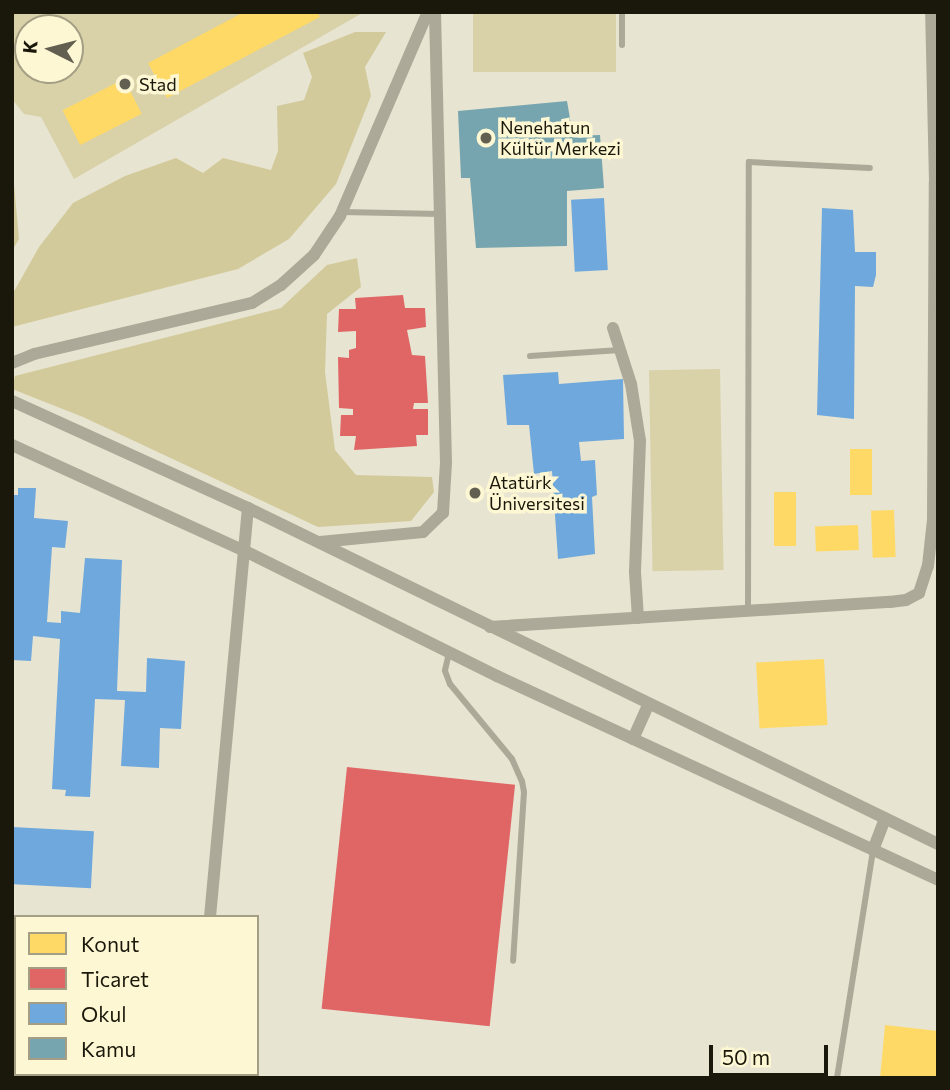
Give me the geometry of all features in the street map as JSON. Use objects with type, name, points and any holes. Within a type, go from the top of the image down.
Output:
[{"type":"street","points":[[12,363],[34,354],[252,303],[281,285],[314,255],[342,212],[428,12]]},
{"type":"street","points":[[316,542],[423,532],[443,513],[446,463],[435,12]]},
{"type":"street","points":[[490,627],[906,600],[919,593],[928,566],[935,520],[935,182],[931,12]]},
{"type":"street","points":[[613,328],[631,384],[640,441],[635,572],[638,618]]},
{"type":"street","points":[[12,401],[248,508],[938,844]]},
{"type":"street","points":[[12,445],[245,551],[449,652],[938,880]]},
{"type":"street","points":[[210,915],[248,508]]},
{"type":"street","points":[[632,738],[648,705]]},
{"type":"street","points":[[873,850],[885,818]]},
{"type":"lane","points":[[622,12],[622,45]]},
{"type":"lane","points":[[748,611],[749,162],[870,168]]},
{"type":"lane","points":[[342,212],[440,214]]},
{"type":"lane","points":[[530,356],[620,351]]},
{"type":"lane","points":[[449,652],[446,671],[450,684],[512,759],[522,781],[524,792],[513,961]]},
{"type":"lane","points":[[837,1078],[873,850]]},
{"type":"shaded area","name":"Stad","points":[[12,12],[364,12],[74,179],[41,117],[24,114],[12,99]]},
{"type":"shaded area","points":[[473,12],[616,12],[616,72],[473,72]]},
{"type":"shaded area","points":[[355,32],[386,32],[365,67],[371,96],[336,184],[289,239],[238,269],[12,327],[12,295],[39,247],[73,203],[125,176],[176,158],[203,173],[223,158],[271,170],[278,151],[277,106],[304,100],[312,77],[303,53]]},
{"type":"shaded area","points":[[12,162],[19,239],[12,251]]},
{"type":"shaded area","points":[[357,258],[361,287],[327,314],[325,372],[335,450],[356,475],[432,477],[434,492],[411,521],[318,527],[83,417],[12,389],[15,376],[281,308],[327,265]]},
{"type":"shaded area","points":[[720,369],[724,570],[653,571],[649,370]]},
{"type":"building: Konut","points":[[244,12],[317,12],[320,17],[167,98],[148,63]]},
{"type":"building: Konut","points":[[124,79],[142,114],[80,145],[63,110]]},
{"type":"building: Konut","points":[[850,449],[872,449],[872,495],[850,495]]},
{"type":"building: Konut","points":[[774,492],[796,492],[796,546],[774,546]]},
{"type":"building: Konut","points":[[894,510],[896,557],[873,558],[871,511]]},
{"type":"building: Konut","points":[[858,525],[859,550],[816,551],[815,527]]},
{"type":"building: Konut","points":[[824,659],[827,725],[760,728],[756,663]]},
{"type":"building: Konut","points":[[885,1025],[938,1031],[938,1078],[880,1078]]},
{"type":"building: Ticaret","points":[[403,295],[405,308],[425,308],[426,327],[407,330],[412,355],[425,356],[428,403],[414,403],[413,409],[428,409],[428,435],[416,435],[417,446],[354,450],[356,436],[340,436],[341,415],[353,415],[353,409],[339,408],[338,357],[349,358],[349,350],[356,348],[356,331],[338,332],[339,309],[356,309],[355,298]]},
{"type":"building: Ticaret","points":[[347,767],[515,785],[490,1026],[322,1009]]},
{"type":"building: Okul","points":[[604,198],[608,270],[575,272],[571,200]]},
{"type":"building: Okul","points":[[822,208],[853,210],[855,252],[876,252],[873,287],[855,286],[854,419],[817,415]]},
{"type":"building: Okul","points":[[558,372],[559,384],[623,379],[624,439],[579,442],[581,461],[595,460],[597,495],[592,497],[595,554],[558,559],[552,471],[534,474],[529,425],[507,425],[503,375]]},
{"type":"building: Okul","points":[[18,488],[36,488],[34,518],[68,521],[65,548],[52,547],[47,622],[61,623],[61,611],[80,613],[85,558],[122,560],[117,691],[146,692],[147,658],[185,661],[181,729],[160,728],[159,768],[121,766],[125,700],[95,699],[90,797],[65,796],[66,790],[52,789],[60,639],[33,636],[31,661],[12,660],[12,495],[18,495]]},
{"type":"building: Okul","points":[[12,827],[94,831],[91,888],[12,884]]},
{"type":"building: Okul","points":[[12,1048],[14,1076],[155,1076],[155,1078],[12,1078]]},
{"type":"building: Kamu","points":[[567,101],[573,136],[600,135],[604,188],[567,191],[567,246],[476,248],[470,178],[461,178],[458,111]]},
{"type":"place","name":"Stad","points":[[125,84]]},
{"type":"place","name":"Nenehatun Kültür Merkezi","points":[[486,138]]},
{"type":"place","name":"Atatürk Üniversitesi","points":[[475,493]]}]
